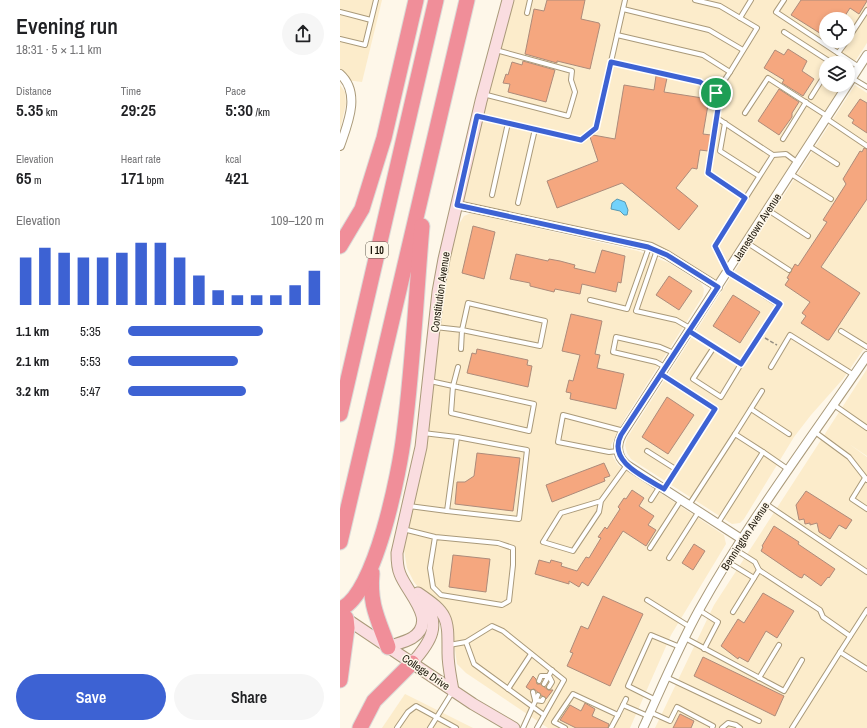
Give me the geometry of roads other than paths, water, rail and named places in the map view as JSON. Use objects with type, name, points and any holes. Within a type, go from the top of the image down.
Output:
[{"type":"highway","points":[[340,246],[362,209],[373,174],[384,138],[416,0]]},
{"type":"highway","name":"I 10","points":[[340,414],[436,0]]},
{"type":"highway","points":[[340,542],[468,0]]},
{"type":"highway","points":[[340,680],[347,628],[342,614],[360,590],[374,558],[392,502],[404,436],[426,177]]},
{"type":"highway","points":[[374,558],[371,588],[372,600],[388,647]]},
{"type":"highway","points":[[360,728],[374,702],[412,663]]},
{"type":"street","name":"Constitution Avenue","points":[[388,647],[411,639],[418,633],[423,625],[423,616],[400,576],[397,565],[397,553],[423,433],[442,266],[477,116],[508,0]]},
{"type":"street","name":"Jamestown Avenue","points":[[855,72],[867,57]]},
{"type":"street","points":[[340,146],[352,97],[343,77]]},
{"type":"street","name":"Jamestown Avenue","points":[[618,451],[619,439],[768,210],[827,118],[842,92]]},
{"type":"street","points":[[457,205],[648,247],[657,250],[718,287]]},
{"type":"street","name":"Bennington Avenue","points":[[643,728],[684,638],[699,610],[766,504],[867,356]]},
{"type":"street","points":[[618,451],[623,461],[627,465],[743,540]]},
{"type":"street","points":[[407,586],[434,604],[443,615],[449,631],[448,659],[453,691]]},
{"type":"street","points":[[412,663],[426,648],[430,641],[433,626],[430,610],[418,593]]},
{"type":"street","name":"College Drive","points":[[342,614],[453,691],[514,728]]},
{"type":"lane","points":[[340,39],[365,45],[376,0]]},
{"type":"lane","points":[[527,13],[530,0]]},
{"type":"lane","points":[[477,116],[581,140],[596,128],[625,0]]},
{"type":"lane","points":[[694,0],[720,6],[757,28],[716,93]]},
{"type":"lane","points":[[740,18],[751,0]]},
{"type":"lane","points":[[784,0],[776,12],[859,67]]},
{"type":"lane","points":[[623,9],[709,30],[743,50]]},
{"type":"lane","points":[[855,28],[867,10]]},
{"type":"lane","points":[[340,12],[371,20]]},
{"type":"lane","points":[[784,32],[821,56]]},
{"type":"lane","points":[[617,35],[703,55],[730,72]]},
{"type":"lane","points":[[838,53],[841,48]]},
{"type":"lane","points":[[483,94],[568,116],[575,92],[570,80],[572,71],[495,50]]},
{"type":"lane","points":[[611,62],[700,82],[720,96],[708,173],[745,198]]},
{"type":"lane","points":[[744,113],[768,78],[806,102],[867,146]]},
{"type":"lane","points":[[855,79],[867,87]]},
{"type":"lane","points":[[811,97],[819,84]]},
{"type":"lane","points":[[783,139],[806,102]]},
{"type":"lane","points":[[717,118],[773,155],[786,154],[798,163]]},
{"type":"lane","points":[[492,195],[508,123]]},
{"type":"lane","points":[[725,123],[720,151],[759,176]]},
{"type":"lane","points":[[518,203],[535,129]]},
{"type":"lane","points":[[809,146],[836,164]]},
{"type":"lane","points":[[714,347],[693,379],[721,396],[780,304],[728,272],[715,246],[773,155]]},
{"type":"lane","points":[[791,174],[831,199]]},
{"type":"lane","points":[[768,210],[808,236]]},
{"type":"lane","points":[[746,242],[789,270]]},
{"type":"lane","points":[[590,300],[627,309],[648,247]]},
{"type":"lane","points":[[657,250],[636,311],[676,320],[741,364]]},
{"type":"lane","points":[[434,327],[462,330],[540,346],[545,321],[468,303],[462,330],[461,349]]},
{"type":"lane","points":[[841,331],[867,347]]},
{"type":"lane","points":[[771,367],[790,335],[854,375]]},
{"type":"lane","points":[[651,500],[677,470],[715,409],[663,371],[656,362],[613,352],[616,337],[660,347],[674,353]]},
{"type":"lane","points":[[429,381],[453,386],[534,404],[529,431],[450,413],[453,386],[458,367]]},
{"type":"lane","points":[[689,505],[762,391]]},
{"type":"lane","points":[[834,405],[867,428]]},
{"type":"lane","points":[[751,409],[789,434]]},
{"type":"lane","points":[[618,451],[609,452],[558,442],[563,415],[624,431]]},
{"type":"lane","points":[[815,432],[850,457],[866,479],[852,499],[867,509]]},
{"type":"lane","points":[[408,506],[518,519],[528,450],[457,437],[423,433]]},
{"type":"lane","points":[[735,434],[789,470]]},
{"type":"lane","points":[[447,511],[457,437]]},
{"type":"lane","points":[[647,451],[677,470]]},
{"type":"lane","points":[[718,523],[763,452]]},
{"type":"lane","points":[[601,501],[561,513],[543,542],[573,551],[599,512],[601,501],[627,465]]},
{"type":"lane","points":[[650,548],[681,500]]},
{"type":"lane","points":[[766,504],[867,572]]},
{"type":"lane","points":[[669,558],[699,511]]},
{"type":"lane","points":[[403,529],[435,537],[498,543],[513,548],[513,565],[509,601],[502,605],[441,595],[433,587],[430,568],[435,537]]},
{"type":"lane","points":[[736,550],[755,562],[759,570],[820,610],[823,617],[850,636]]},
{"type":"lane","points":[[728,562],[754,578]]},
{"type":"lane","points":[[733,612],[759,570]]},
{"type":"lane","points":[[647,600],[690,627]]},
{"type":"lane","points":[[699,610],[718,622],[704,649]]},
{"type":"lane","points":[[792,728],[867,610]]},
{"type":"lane","points":[[448,645],[466,642],[492,626],[503,631],[564,680],[537,728]]},
{"type":"lane","points":[[656,700],[628,686],[651,635],[680,648]]},
{"type":"lane","points":[[684,638],[784,691],[802,660]]},
{"type":"lane","points":[[466,642],[474,664],[544,715]]},
{"type":"lane","points":[[759,678],[778,645]]},
{"type":"lane","points":[[840,652],[867,669]]},
{"type":"lane","points":[[508,689],[532,654]]},
{"type":"lane","points":[[544,684],[552,670]]},
{"type":"lane","points":[[539,681],[541,676],[548,676]]},
{"type":"lane","points":[[548,676],[552,682],[549,687]]},
{"type":"lane","points":[[666,677],[759,721]]},
{"type":"lane","points":[[430,728],[453,691]]},
{"type":"lane","points":[[532,692],[535,700]]},
{"type":"lane","points":[[565,728],[554,722],[573,694],[618,715]]},
{"type":"lane","points":[[523,728],[538,695]]},
{"type":"lane","points":[[535,700],[542,701],[543,699]]},
{"type":"lane","points":[[611,728],[626,699]]},
{"type":"lane","points":[[623,705],[670,721],[677,707],[713,726],[712,728]]},
{"type":"lane","points":[[397,728],[412,707],[416,706],[456,728]]},
{"type":"lane","points":[[722,728],[728,723],[736,725],[740,728]]},
{"type":"water","points":[[617,199],[625,202],[628,210],[627,215],[624,215],[620,211],[611,209],[612,203]]}]
